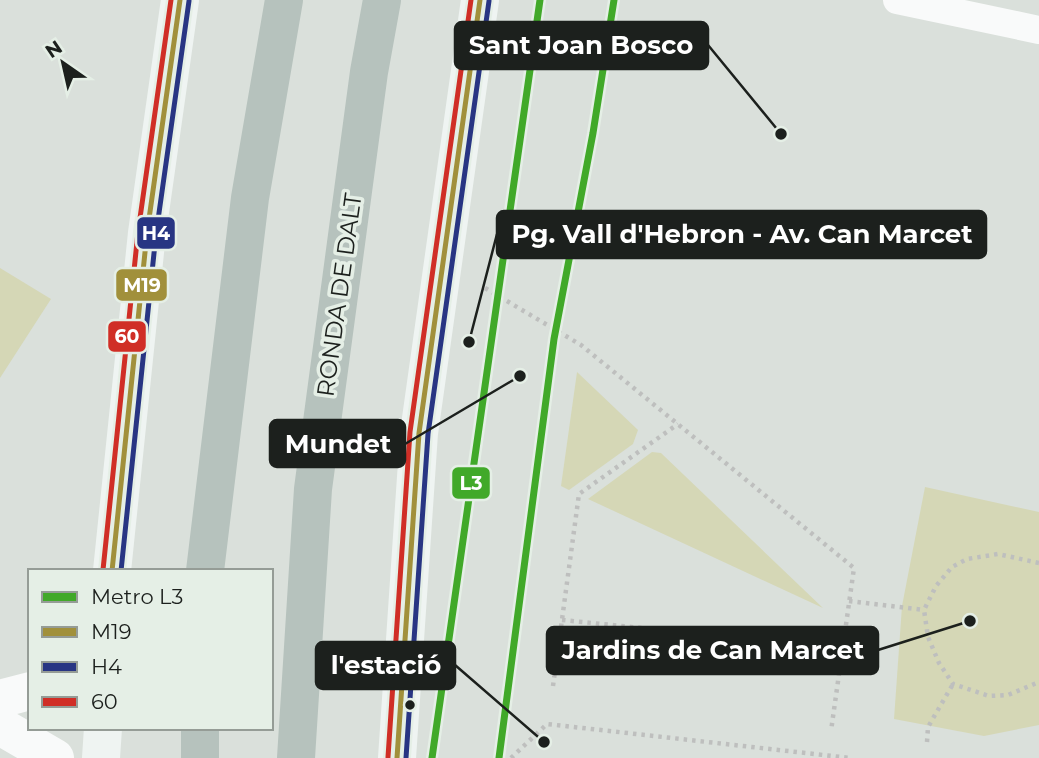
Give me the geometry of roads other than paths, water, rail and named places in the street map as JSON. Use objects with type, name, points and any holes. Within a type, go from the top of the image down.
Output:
[{"type":"highway","points":[[205,569],[250,198],[284,0]]},
{"type":"highway","name":"RONDA DE DALT","points":[[296,758],[313,489],[369,72],[382,0]]},
{"type":"highway","points":[[200,730],[200,758]]},
{"type":"street","points":[[112,569],[147,233],[180,0]]},
{"type":"street","points":[[397,758],[419,433],[480,0]]},
{"type":"street","points":[[0,699],[28,692]]},
{"type":"street","points":[[0,726],[55,758]]},
{"type":"street","points":[[101,758],[103,730]]},
{"type":"lane","points":[[897,0],[1039,30]]},
{"type":"metro line","name":"L3","points":[[432,758],[540,0]]},
{"type":"metro line","name":"L3","points":[[499,758],[554,339],[593,133],[614,0]]},
{"type":"place","name":"Sant Joan Bosco","points":[[781,134]]},
{"type":"place","name":"Pg. Vall d'Hebron - Av. Can Marcet","points":[[469,342]]},
{"type":"place","name":"Mundet","points":[[520,376]]},
{"type":"place","name":"Jardins de Can Marcet","points":[[970,621]]},
{"type":"place","name":"l'estació","points":[[544,742]]}]
